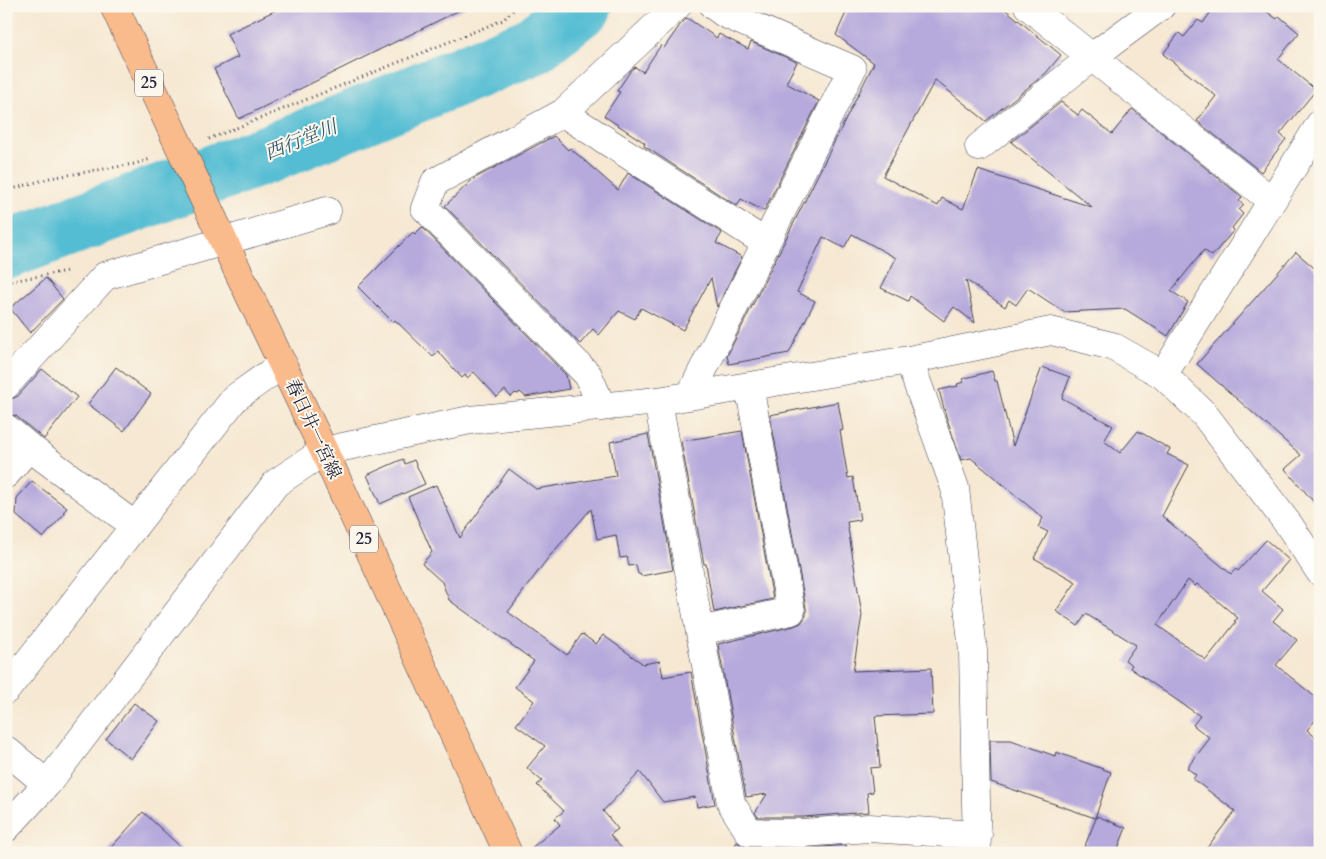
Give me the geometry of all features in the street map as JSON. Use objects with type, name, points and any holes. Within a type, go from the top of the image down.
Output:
[{"type":"main road","name":"春日井一宮線","points":[[114,6],[220,235],[324,451],[508,853]]},
{"type":"street","points":[[602,407],[588,375],[425,208],[435,182],[563,113],[677,6]]},
{"type":"street","points":[[690,396],[852,69],[725,14],[714,6]]},
{"type":"street","points":[[1028,6],[1272,201]]},
{"type":"street","points":[[978,147],[1092,57],[1161,6]]},
{"type":"street","points":[[563,113],[766,243]]},
{"type":"street","points":[[1163,376],[1320,124]]},
{"type":"street","points":[[6,385],[105,276],[220,235],[327,211]]},
{"type":"street","points":[[6,828],[47,784],[276,483],[324,451],[470,420],[658,401],[909,360],[1051,331],[1112,346],[1163,376],[1204,414],[1289,525],[1320,572]]},
{"type":"street","points":[[658,401],[731,803],[748,832],[803,833],[869,828],[977,844],[973,650],[955,488],[909,360]]},
{"type":"street","points":[[6,690],[235,398],[283,364]]},
{"type":"street","points":[[700,631],[791,611],[749,386]]},
{"type":"street","points":[[6,428],[135,526]]},
{"type":"street","points":[[6,474],[29,447]]},
{"type":"street","points":[[6,750],[47,784]]},
{"type":"path","points":[[6,191],[50,178],[183,155],[503,20],[517,6]]},
{"type":"path","points":[[6,282],[69,271],[105,276]]},
{"type":"building","points":[[284,6],[468,6],[239,119],[214,69],[238,57],[227,34]]},
{"type":"building","points":[[849,6],[1001,6],[1061,55],[1046,73],[986,121],[935,80],[883,176],[938,206],[942,198],[963,209],[978,170],[1092,207],[1011,142],[1061,102],[1078,115],[1082,110],[1112,134],[1132,109],[1242,197],[1239,201],[1244,205],[1239,210],[1243,214],[1232,228],[1234,230],[1212,256],[1204,250],[1171,291],[1188,302],[1168,336],[1125,309],[1064,312],[1028,288],[1016,305],[1009,300],[1005,307],[966,280],[975,323],[954,307],[944,321],[910,296],[908,301],[881,288],[896,258],[852,234],[844,248],[823,237],[797,292],[815,301],[789,353],[729,364],[727,356],[874,63],[836,35]]},
{"type":"building","points":[[1215,6],[1259,6],[1277,19],[1279,16],[1299,33],[1278,59],[1316,90],[1280,134],[1286,139],[1261,172],[1197,121],[1216,96],[1163,54],[1179,33],[1184,37],[1198,20],[1203,23]]},
{"type":"building","points":[[687,18],[717,38],[719,34],[748,49],[751,42],[797,62],[786,83],[819,101],[764,211],[741,199],[737,206],[644,146],[645,143],[604,116],[620,92],[617,91],[631,70],[635,67],[643,72],[661,45],[664,48]]},
{"type":"building","points":[[554,136],[568,150],[570,148],[618,190],[628,173],[722,233],[716,243],[742,257],[717,307],[711,278],[683,330],[641,308],[635,319],[619,311],[599,335],[593,329],[580,344],[445,206],[473,179]]},
{"type":"building","points":[[422,227],[566,375],[569,389],[526,397],[520,392],[518,394],[515,393],[511,397],[505,390],[497,397],[474,372],[467,378],[465,375],[462,378],[438,351],[433,357],[395,320],[393,322],[358,287],[413,232],[415,234]]},
{"type":"building","points":[[1296,252],[1320,273],[1320,509],[1285,469],[1301,455],[1197,364]]},
{"type":"building","points":[[46,278],[63,299],[30,333],[10,308]]},
{"type":"building","points":[[116,367],[151,394],[124,431],[88,404]]},
{"type":"building","points":[[1042,367],[1070,377],[1062,398],[1113,426],[1104,441],[1120,453],[1138,431],[1170,449],[1167,454],[1189,465],[1162,516],[1231,574],[1236,569],[1238,571],[1266,540],[1289,560],[1262,591],[1283,609],[1273,621],[1297,640],[1276,665],[1320,701],[1320,715],[1307,730],[1320,741],[1320,853],[1203,853],[1235,811],[1193,779],[1196,775],[1187,768],[1210,738],[1193,725],[1200,716],[1130,668],[1132,665],[1125,660],[1136,645],[1086,614],[1078,626],[1056,611],[1076,582],[1034,558],[1048,532],[1038,527],[1043,518],[971,458],[961,460],[939,390],[958,386],[957,384],[964,382],[962,379],[992,371],[995,381],[997,381],[1013,446]],"holes":[[[1188,580],[1195,586],[1197,584],[1238,618],[1206,660],[1157,625]]]},
{"type":"building","points":[[42,369],[77,397],[44,439],[16,416],[6,413],[6,404],[9,400],[18,396]]},
{"type":"building","points":[[838,402],[843,430],[840,431],[848,478],[853,477],[860,520],[847,522],[862,615],[853,671],[931,668],[933,714],[875,716],[880,767],[870,768],[873,792],[867,793],[869,812],[803,817],[758,817],[755,813],[767,794],[746,797],[718,644],[794,626],[801,623],[806,616],[770,415]]},
{"type":"building","points":[[742,431],[773,599],[714,612],[681,441]]},
{"type":"building","points":[[648,434],[673,570],[641,576],[638,574],[636,565],[629,566],[627,557],[620,558],[616,535],[597,539],[591,509],[548,558],[508,612],[567,655],[582,634],[596,644],[603,635],[643,664],[660,661],[663,677],[691,672],[715,804],[697,807],[695,797],[663,802],[640,772],[603,811],[618,829],[610,835],[626,853],[525,853],[560,825],[555,818],[564,811],[537,785],[542,781],[527,768],[545,746],[516,725],[534,701],[515,687],[534,661],[449,600],[442,582],[422,564],[432,552],[408,497],[436,485],[460,538],[509,469],[536,489],[616,476],[610,442]]},
{"type":"building","points":[[403,459],[405,464],[414,460],[425,484],[380,504],[367,475]]},
{"type":"building","points":[[32,481],[67,508],[63,512],[65,513],[43,538],[16,515],[17,498]]},
{"type":"building","points":[[134,703],[159,721],[131,759],[106,739]]},
{"type":"building","points":[[990,740],[1011,740],[1055,756],[1056,752],[1111,772],[1095,818],[991,782]]},
{"type":"building","points":[[143,812],[187,853],[106,853]]},
{"type":"building","points":[[1097,816],[1126,828],[1116,853],[1082,853]]},
{"type":"building","points":[[737,842],[749,848],[803,849],[846,845],[846,853],[730,853]]},
{"type":"waterway","name":"西行堂川","points":[[6,250],[273,152],[532,46],[583,6]]}]
